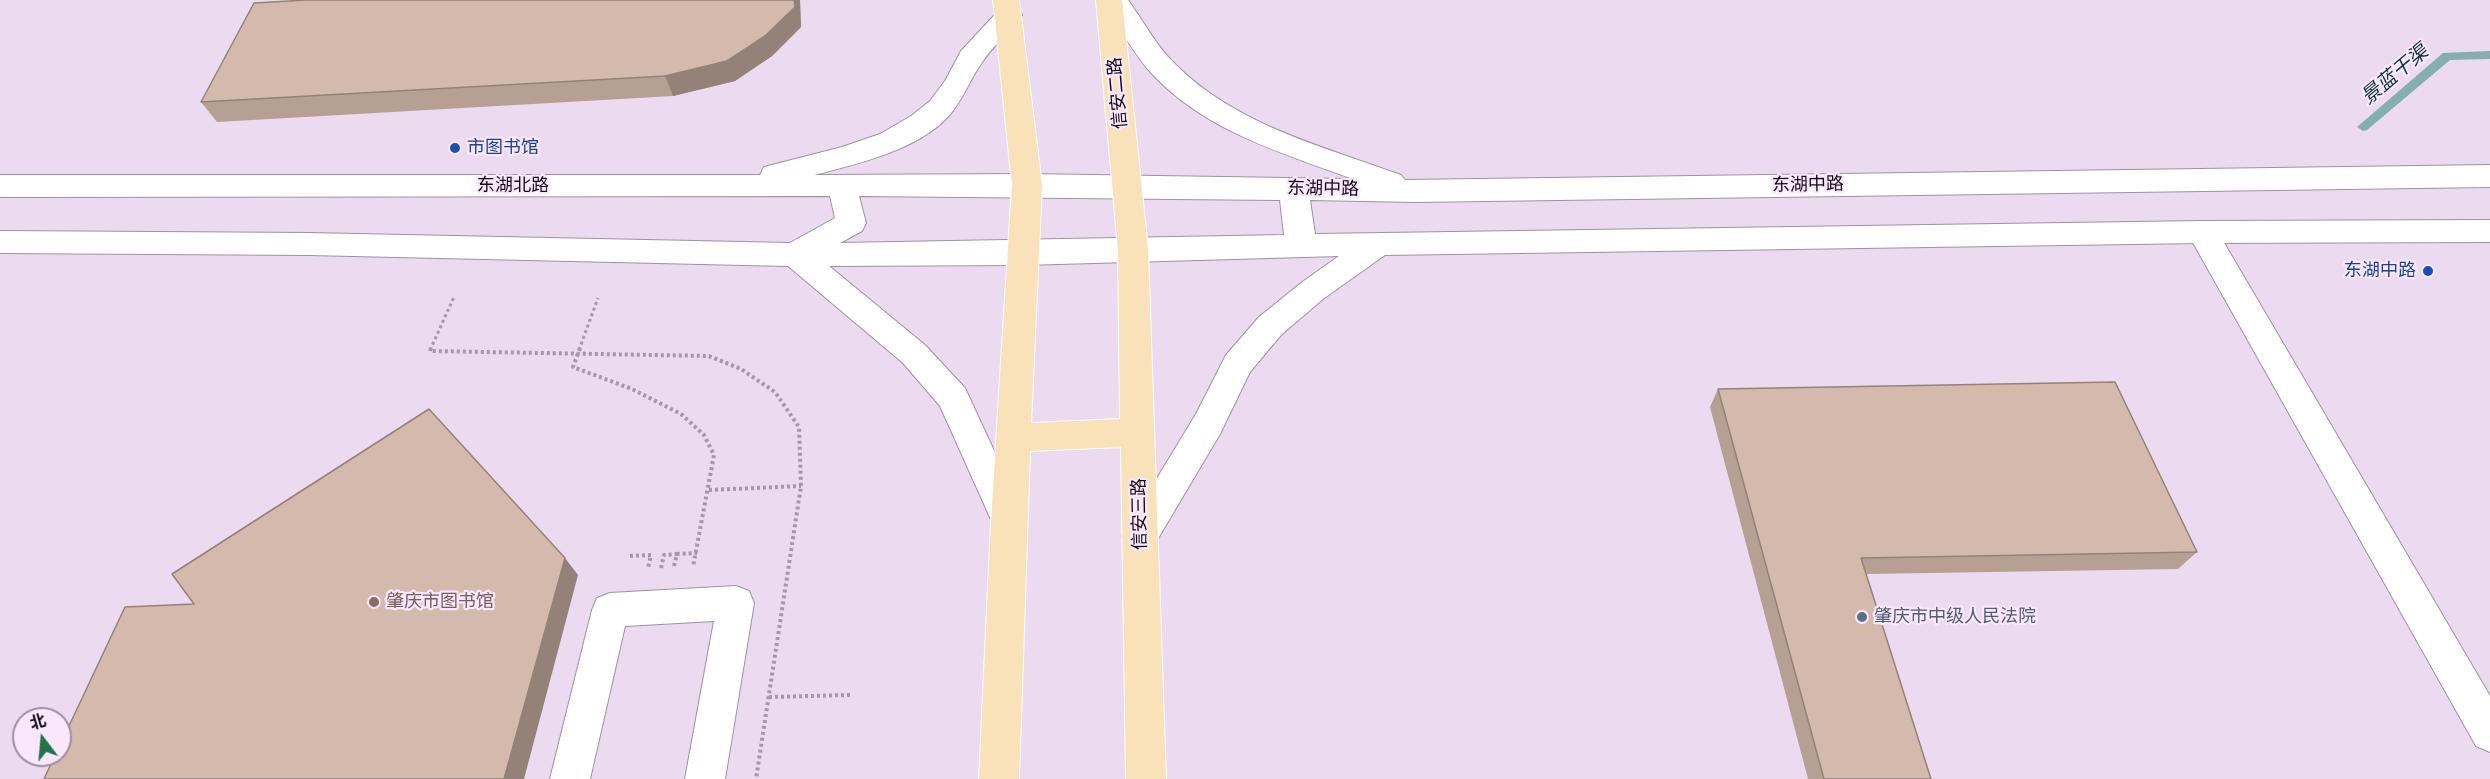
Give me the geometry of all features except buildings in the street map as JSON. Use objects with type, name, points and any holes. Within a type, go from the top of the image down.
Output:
[{"type":"main road","name":"信安二路","points":[[1109,0],[1133,250]]},
{"type":"main road","points":[[1115,0],[1163,69],[1207,106],[1256,133],[1415,191]]},
{"type":"main road","points":[[999,779],[1009,522],[1027,185],[1008,8]]},
{"type":"main road","points":[[719,186],[847,156],[890,141],[921,123],[940,108],[957,86],[971,57],[1008,8]]},
{"type":"main road","name":"东湖中路","points":[[1027,185],[1415,191],[2490,176]]},
{"type":"main road","name":"东湖北路","points":[[0,186],[1027,185]]},
{"type":"main road","points":[[795,255],[851,223],[842,186]]},
{"type":"main road","points":[[1294,189],[1301,246]]},
{"type":"main road","points":[[0,242],[309,244],[795,255],[2202,232],[2490,231]]},
{"type":"main road","points":[[2202,232],[2490,733]]},
{"type":"main road","points":[[1140,536],[1208,424],[1238,364],[1278,319],[1312,291],[1379,244]]},
{"type":"main road","name":"信安三路","points":[[1133,250],[1146,779]]},
{"type":"main road","points":[[795,255],[914,354],[952,398],[1009,522]]},
{"type":"main road","points":[[1014,438],[1138,432]]},
{"type":"main road","points":[[570,779],[609,610],[736,603],[705,779]]},
{"type":"path","points":[[454,297],[430,351],[709,356],[741,369],[775,392],[799,428],[801,486],[756,779]]},
{"type":"path","points":[[598,298],[573,367],[632,389],[681,414],[704,435],[714,455],[692,574]]},
{"type":"path","points":[[709,490],[801,486]]},
{"type":"path","points":[[769,697],[850,695]]},
{"type":"waterway","name":"景蓝干渠","points":[[2363,127],[2447,56],[2490,55]]},
{"type":"place","name":"市图书馆","points":[[455,148]]},
{"type":"place","name":"东湖中路","points":[[2428,271]]},
{"type":"place","name":"肇庆市图书馆","points":[[374,602]]},
{"type":"place","name":"肇庆市中级人民法院","points":[[1862,617]]}]
